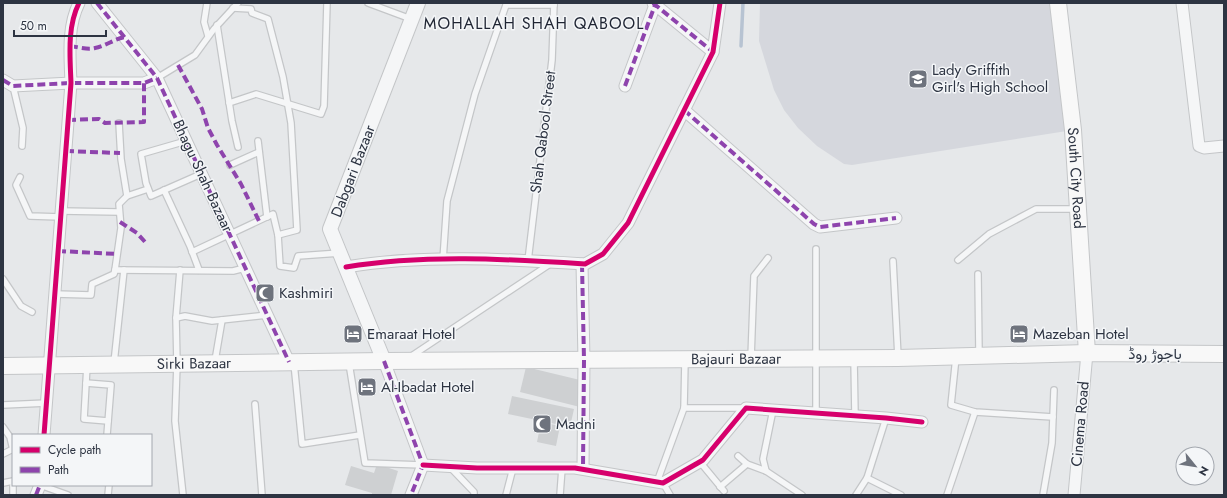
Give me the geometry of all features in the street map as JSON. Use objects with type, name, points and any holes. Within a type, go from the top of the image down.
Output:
[{"type":"main road","name":"South City Road","points":[[1058,3],[1074,130],[1087,353]]},
{"type":"main road","name":"باجوڑ روڈ","points":[[1087,353],[1224,354]]},
{"type":"main road","name":"Bajauri Bazaar","points":[[384,361],[816,359],[1087,353]]},
{"type":"main road","name":"Sirki Bazaar","points":[[3,366],[384,361]]},
{"type":"street","points":[[44,434],[71,83],[71,40],[74,14],[79,3]]},
{"type":"street","name":"Bhagu Shah Bazaar","points":[[97,3],[157,78],[267,315],[291,362]]},
{"type":"street","name":"Dabgari Bazaar","points":[[384,361],[330,229],[418,3]]},
{"type":"street","points":[[346,267],[413,259],[528,261],[582,264],[591,262],[603,254],[628,223],[713,52],[720,3]]},
{"type":"street","points":[[1182,3],[1199,146],[1204,148],[1224,146]]},
{"type":"street","points":[[625,86],[659,5],[713,52]]},
{"type":"street","points":[[3,80],[13,86],[71,83],[144,83],[157,78]]},
{"type":"street","points":[[684,110],[814,224],[826,228],[896,218]]},
{"type":"street","points":[[582,264],[584,360],[583,468]]},
{"type":"street","name":"Cinema Road","points":[[1074,495],[1087,353]]},
{"type":"street","points":[[384,361],[423,465],[412,495]]},
{"type":"street","points":[[423,465],[513,468],[583,468],[660,483],[704,460],[746,408],[922,422]]},
{"type":"lane","points":[[207,3],[204,22],[208,36]]},
{"type":"lane","points":[[157,78],[195,55],[208,36],[238,3]]},
{"type":"lane","points":[[229,104],[256,94],[321,114],[324,106],[327,3]]},
{"type":"lane","points":[[368,3],[412,20]]},
{"type":"lane","points":[[443,260],[447,201],[475,94],[506,5],[554,4]]},
{"type":"lane","name":"Shah Qabool Street","points":[[528,261],[552,60],[554,4]]},
{"type":"lane","points":[[233,8],[251,9],[252,13],[268,20],[283,77],[292,128],[297,230],[278,235]]},
{"type":"lane","points":[[217,26],[229,104],[238,147]]},
{"type":"lane","points":[[13,86],[23,128],[22,146]]},
{"type":"lane","points":[[119,123],[121,159],[127,196]]},
{"type":"lane","points":[[186,141],[141,154],[148,189],[151,196],[201,174]]},
{"type":"lane","points":[[258,141],[267,217]]},
{"type":"lane","points":[[230,165],[259,152]]},
{"type":"lane","points":[[20,177],[16,184],[30,216],[119,212]]},
{"type":"lane","points":[[55,294],[90,295],[92,284],[114,274],[121,228],[119,204],[127,196],[148,189]]},
{"type":"lane","points":[[164,190],[192,252],[198,270]]},
{"type":"lane","points":[[958,260],[989,234],[1036,209],[1079,209]]},
{"type":"lane","points":[[192,252],[273,214],[278,235],[280,266],[294,268],[298,256],[340,253]]},
{"type":"lane","points":[[816,249],[816,413]]},
{"type":"lane","points":[[751,359],[754,276],[768,258]]},
{"type":"lane","points":[[893,261],[898,358]]},
{"type":"lane","points":[[404,361],[553,262]]},
{"type":"lane","points":[[115,270],[233,271],[245,268]]},
{"type":"lane","points":[[114,365],[124,270]]},
{"type":"lane","points":[[180,270],[176,318],[177,364],[175,421],[183,495]]},
{"type":"lane","points":[[978,274],[979,356]]},
{"type":"lane","points":[[3,279],[21,306],[32,312]]},
{"type":"lane","points":[[176,318],[185,316],[212,321],[267,315]]},
{"type":"lane","points":[[215,363],[222,320]]},
{"type":"lane","points":[[956,357],[951,405],[975,412],[1053,417]]},
{"type":"lane","points":[[854,358],[855,416]]},
{"type":"lane","points":[[670,495],[660,483],[684,408],[685,359]]},
{"type":"lane","points":[[349,361],[365,463],[423,465]]},
{"type":"lane","points":[[291,362],[302,444],[360,435]]},
{"type":"lane","points":[[87,365],[84,420],[108,421]]},
{"type":"lane","points":[[86,383],[111,385],[107,434]]},
{"type":"lane","points":[[1043,495],[1052,443],[1054,390]]},
{"type":"lane","points":[[3,405],[47,403]]},
{"type":"lane","points":[[255,404],[262,495]]},
{"type":"lane","points":[[684,408],[746,408]]},
{"type":"lane","points":[[766,471],[763,460],[773,410]]},
{"type":"lane","points":[[947,495],[975,412]]},
{"type":"lane","points":[[856,495],[867,478],[886,418]]},
{"type":"lane","points":[[3,427],[10,437],[12,445]]},
{"type":"lane","points":[[3,454],[12,450]]},
{"type":"lane","points":[[738,456],[747,464],[766,471],[802,495]]},
{"type":"lane","points":[[700,462],[722,489],[747,464]]},
{"type":"lane","points":[[450,466],[474,492],[474,495]]},
{"type":"lane","points":[[506,495],[513,468]]},
{"type":"lane","points":[[560,495],[562,468]]},
{"type":"lane","points":[[867,478],[901,495]]},
{"type":"lane","points":[[43,486],[68,495]]},
{"type":"shaded area","name":"Lady Griffith Girl's High School","points":[[760,3],[1058,3],[1073,130],[852,165],[844,164],[817,146],[798,128],[784,110],[774,90],[759,41]]},
{"type":"building","points":[[526,367],[580,380],[580,407],[520,392]]},
{"type":"building","points":[[512,396],[574,409],[570,427],[508,414]]},
{"type":"building","points":[[541,422],[560,426],[556,446],[537,442]]},
{"type":"building","points":[[377,464],[398,471],[391,495],[372,495],[372,493],[345,485],[351,466],[374,473]]},
{"type":"waterway","points":[[741,46],[743,3]]},
{"type":"marked path","points":[[97,3],[157,78],[289,362]]},
{"type":"marked path","points":[[653,3],[713,52]]},
{"type":"marked path","points":[[625,86],[655,5]]},
{"type":"marked path","points":[[70,46],[92,49],[125,37]]},
{"type":"marked path","points":[[178,65],[202,109],[208,128],[241,184],[259,221]]},
{"type":"marked path","points":[[3,80],[13,86],[71,83],[144,83],[157,78]]},
{"type":"marked path","points":[[68,120],[99,119],[105,123],[144,122],[144,83]]},
{"type":"marked path","points":[[684,110],[814,224],[820,227],[896,218]]},
{"type":"marked path","points":[[66,151],[120,153]]},
{"type":"marked path","points":[[120,222],[137,233],[146,243]]},
{"type":"marked path","points":[[58,251],[117,254]]},
{"type":"marked path","points":[[582,264],[584,360],[583,468]]},
{"type":"marked path","points":[[384,361],[423,465],[411,495]]},
{"type":"marked path","points":[[36,495],[40,486]]},
{"type":"cycle path","points":[[44,434],[71,83],[70,42],[75,12],[79,3]]},
{"type":"cycle path","points":[[346,267],[405,260],[435,259],[495,259],[585,264],[603,254],[628,223],[713,52],[720,3]]},
{"type":"cycle path","points":[[423,465],[477,468],[575,468],[663,483],[703,460],[746,408],[922,422]]},
{"type":"place","name":"Lady Griffith Girl's High School","points":[[918,79]]},
{"type":"place","name":"Kashmiri","points":[[265,293]]},
{"type":"place","name":"Emaraat Hotel","points":[[353,334]]},
{"type":"place","name":"Mazeban Hotel","points":[[1019,334]]},
{"type":"place","name":"Al-Ibadat Hotel","points":[[367,387]]},
{"type":"place","name":"Madni","points":[[542,424]]},
{"type":"district","name":"MOHALLAH SHAH QABOOL","points":[[534,23]]}]
